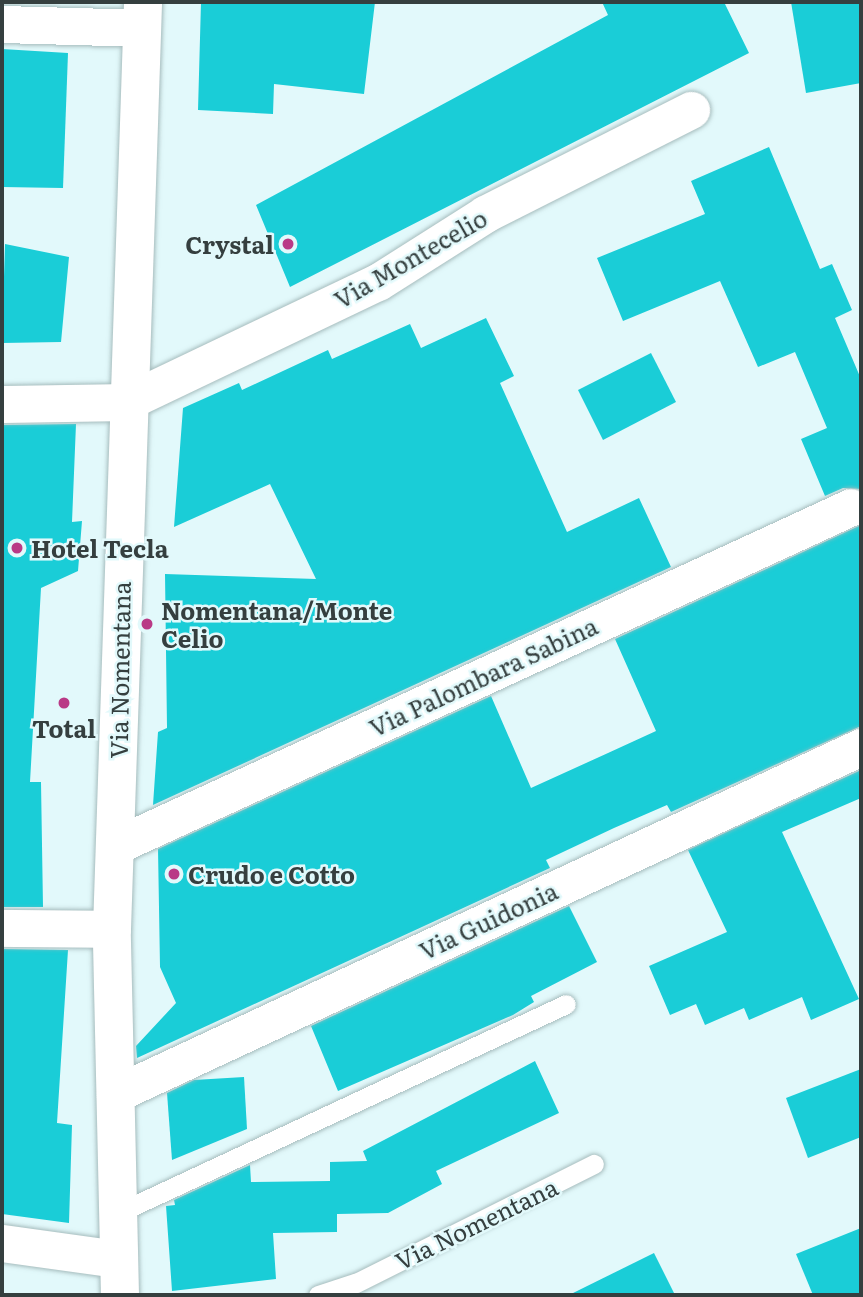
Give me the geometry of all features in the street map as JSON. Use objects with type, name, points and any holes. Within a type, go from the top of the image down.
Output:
[{"type":"street","points":[[2,24],[143,15]]},
{"type":"street","name":"Via Nomentana","points":[[119,1277],[112,929],[126,402],[143,15]]},
{"type":"street","name":"Via Montecelio","points":[[126,402],[378,282],[485,214],[691,110]]},
{"type":"street","points":[[2,404],[126,402]]},
{"type":"street","name":"Via Palombara Sabina","points":[[116,846],[851,507]]},
{"type":"street","name":"Via Guidonia","points":[[116,1094],[861,747]]},
{"type":"street","points":[[2,928],[112,929]]},
{"type":"street","points":[[2,1243],[119,1277]]},
{"type":"lane","points":[[118,1213],[566,1004]]},
{"type":"lane","name":"Via Nomentana","points":[[318,1295],[356,1283],[594,1164]]},
{"type":"building","points":[[201,2],[375,2],[364,94],[274,84],[273,114],[198,110]]},
{"type":"building","points":[[602,2],[724,2],[749,53],[290,287],[256,205],[608,15]]},
{"type":"building","points":[[791,2],[861,2],[861,83],[806,93]]},
{"type":"building","points":[[2,49],[68,53],[63,188],[2,187]]},
{"type":"building","points":[[769,147],[820,269],[832,264],[852,310],[835,318],[861,379],[861,489],[843,488],[825,496],[801,439],[827,428],[795,352],[758,367],[720,281],[623,321],[597,258],[705,214],[691,181]]},
{"type":"building","points":[[5,244],[69,257],[61,342],[2,343]]},
{"type":"building","points":[[486,318],[514,376],[500,383],[567,532],[639,498],[671,567],[153,805],[158,732],[167,728],[165,574],[316,579],[270,484],[174,527],[183,408],[239,383],[242,390],[328,350],[332,359],[410,324],[421,348]]},
{"type":"building","points":[[651,353],[676,402],[603,440],[578,390]]},
{"type":"building","points":[[76,424],[72,522],[82,521],[78,571],[41,588],[30,782],[41,782],[43,907],[2,907],[2,425]]},
{"type":"building","points":[[861,525],[861,726],[671,812],[667,805],[614,828],[546,860],[550,868],[137,1058],[136,1046],[176,1003],[160,967],[158,849],[491,696],[531,788],[656,731],[615,639]]},
{"type":"building","points":[[861,770],[861,798],[782,832],[859,999],[811,1020],[802,997],[749,1020],[744,1008],[705,1025],[696,1004],[670,1015],[649,966],[727,932],[688,850]]},
{"type":"building","points":[[569,906],[597,962],[531,996],[534,1002],[513,1015],[338,1091],[311,1026]]},
{"type":"building","points":[[2,949],[68,950],[57,1123],[72,1125],[69,1223],[2,1214]]},
{"type":"building","points":[[535,1061],[559,1113],[436,1171],[442,1184],[388,1213],[337,1214],[337,1232],[273,1233],[276,1279],[172,1291],[166,1206],[175,1205],[174,1200],[250,1165],[251,1182],[330,1181],[330,1162],[367,1161],[363,1151]]},
{"type":"building","points":[[861,1069],[861,1137],[808,1158],[786,1098]]},
{"type":"building","points":[[244,1077],[247,1129],[172,1160],[167,1093],[194,1080]]},
{"type":"building","points":[[861,1228],[861,1295],[813,1295],[796,1254]]},
{"type":"building","points":[[654,1253],[675,1295],[569,1295]]},
{"type":"place","name":"Crystal","points":[[288,244]]},
{"type":"place","name":"Hotel Tecla","points":[[17,548]]},
{"type":"place","name":"Nomentana/Monte Celio","points":[[147,624]]},
{"type":"place","name":"Total","points":[[64,703]]},
{"type":"place","name":"Crudo e Cotto","points":[[174,874]]}]
